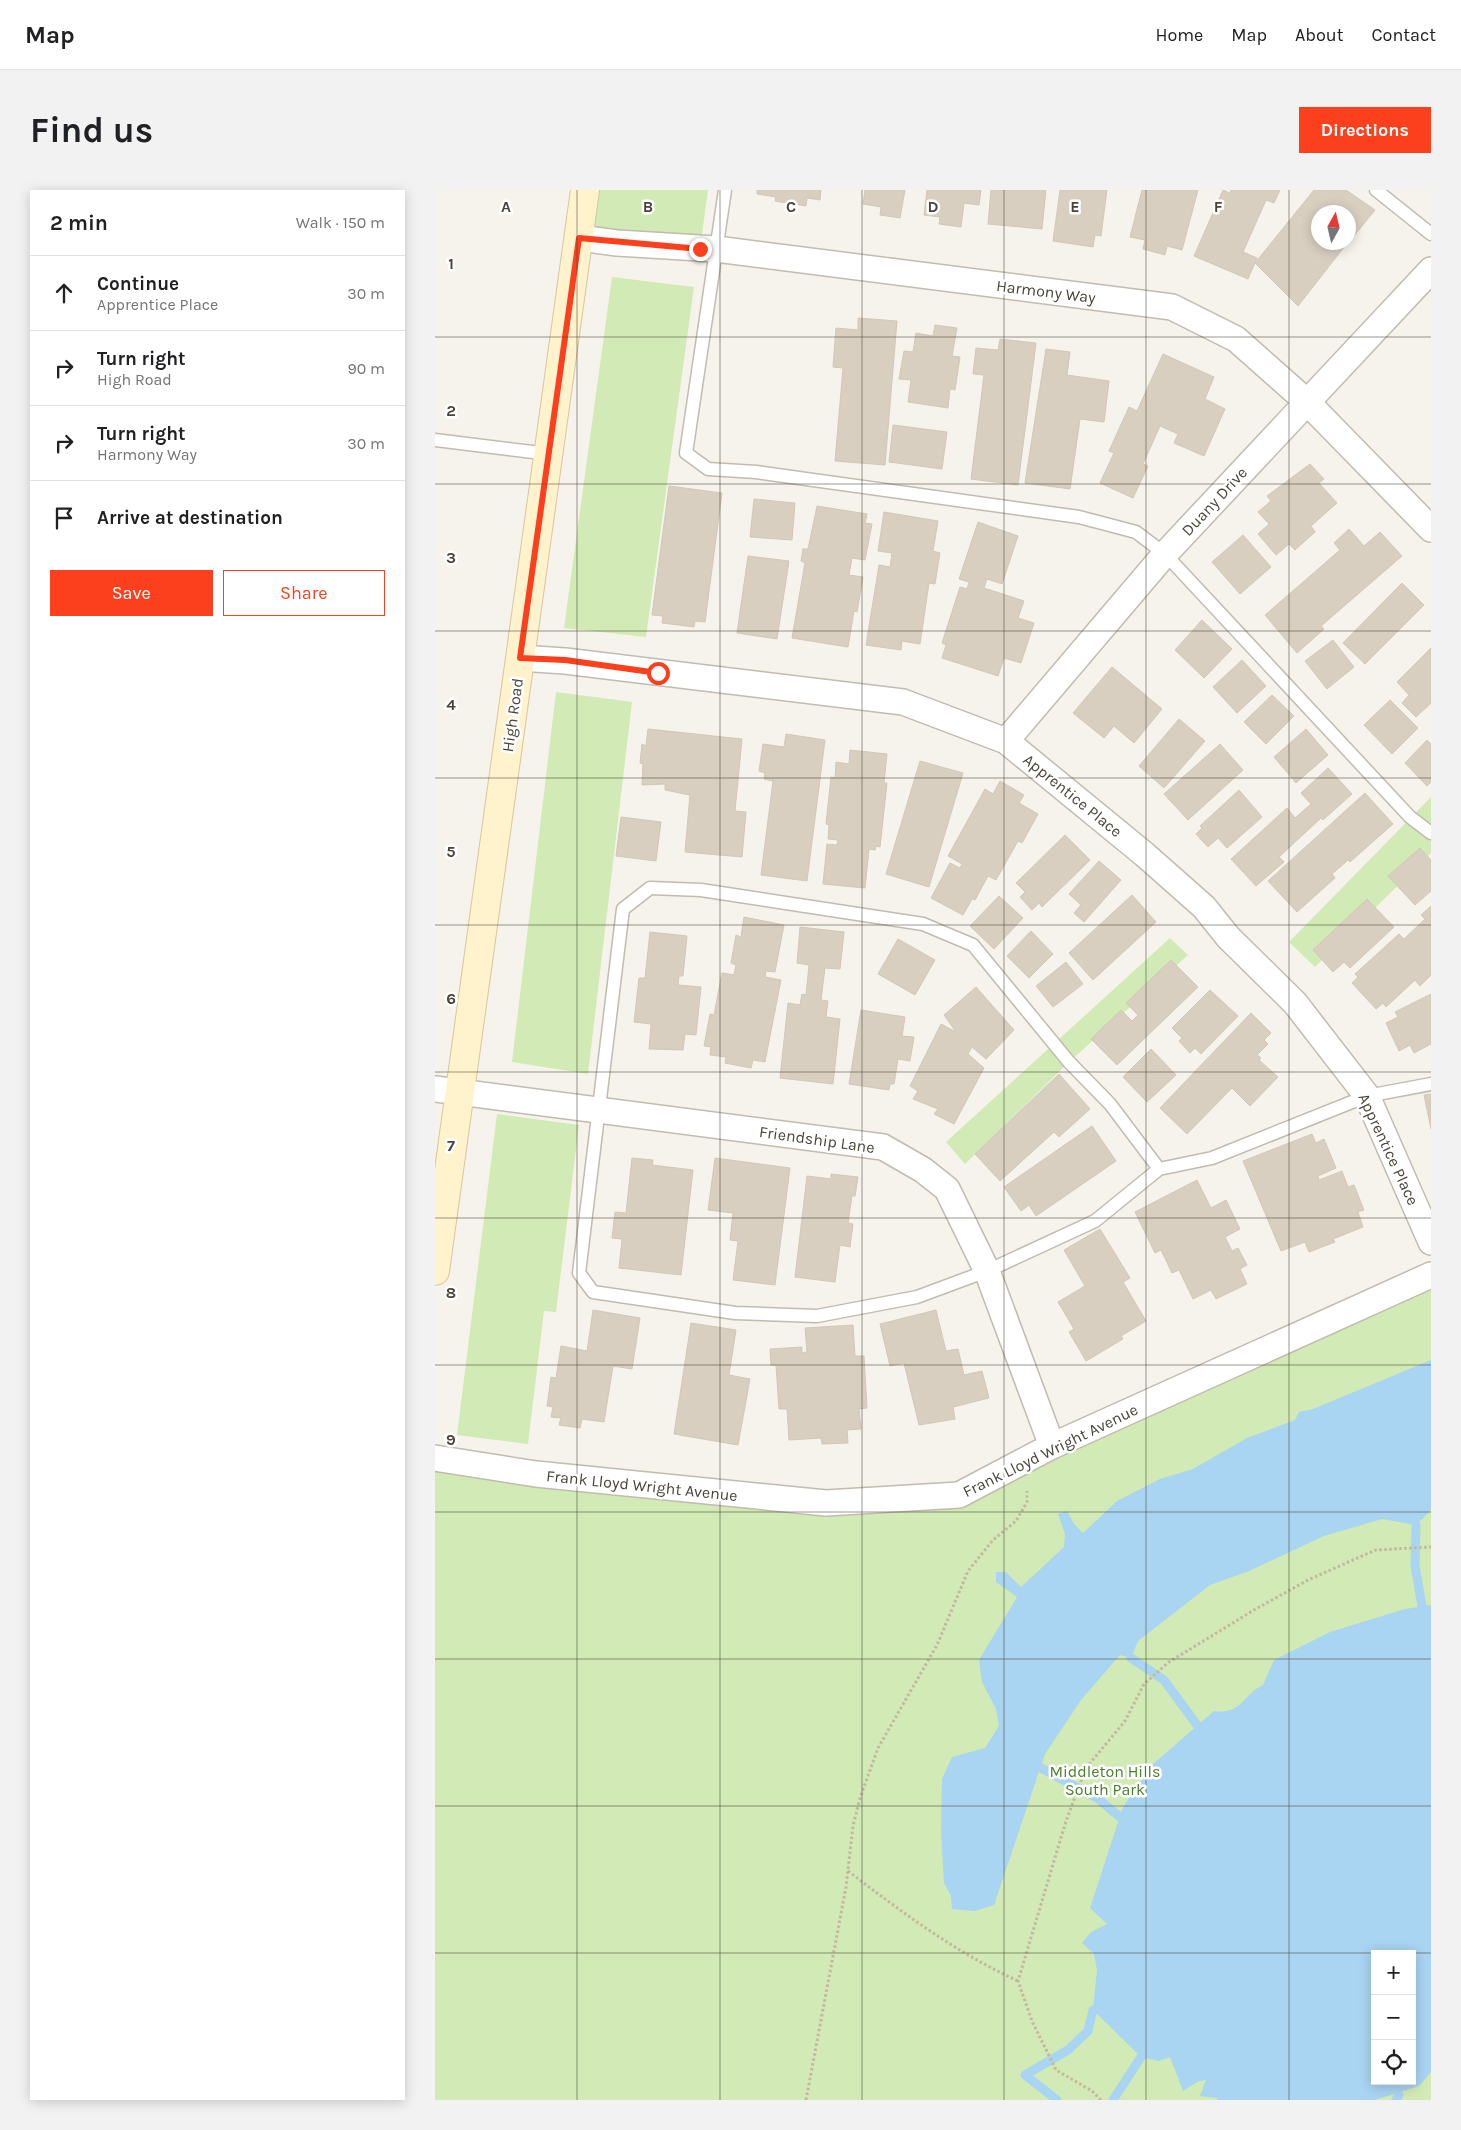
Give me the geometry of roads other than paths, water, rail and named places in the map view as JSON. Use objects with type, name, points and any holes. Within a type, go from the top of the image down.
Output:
[{"type":"street","name":"High Road","points":[[435,1271],[448,1090],[520,658],[585,190]]},
{"type":"street","name":"Harmony Way","points":[[579,238],[617,243],[716,249],[1172,307],[1235,339],[1306,401],[1431,529]]},
{"type":"street","name":"Duany Drive","points":[[1006,741],[1165,554],[1306,401],[1431,270]]},
{"type":"street","name":"Apprentice Place","points":[[520,658],[565,660],[903,702],[1006,741],[1144,854],[1204,907],[1228,937],[1295,1003],[1367,1096],[1431,1242]]},
{"type":"street","name":"Friendship Lane","points":[[448,1090],[883,1148],[923,1170],[947,1189],[987,1271],[1051,1446]]},
{"type":"street","name":"Frank Lloyd Wright Avenue","points":[[435,1458],[535,1474],[826,1503],[959,1495],[1051,1446],[1431,1275]]},
{"type":"lane","points":[[725,190],[686,453],[709,470],[756,472],[1079,517],[1136,532],[1165,554],[1410,817],[1431,833]]},
{"type":"lane","points":[[1376,190],[1431,234]]},
{"type":"lane","points":[[435,440],[549,454]]},
{"type":"lane","points":[[1159,1169],[1110,1104],[1069,1062],[973,945],[923,924],[701,890],[650,888],[623,909],[597,1109],[579,1273],[593,1292],[735,1313],[817,1316],[917,1297],[987,1271],[1095,1221],[1159,1169],[1212,1158],[1367,1096],[1431,1084]]},
{"type":"water","points":[[1431,1360],[1431,1510],[1416,1525],[1382,1519],[1324,1536],[1249,1571],[1210,1585],[1138,1641],[1131,1658],[1120,1655],[1081,1700],[1045,1754],[994,1905],[975,1911],[952,1909],[951,1896],[944,1883],[941,1832],[942,1779],[952,1757],[985,1748],[999,1726],[996,1709],[982,1682],[979,1660],[1017,1597],[996,1582],[996,1572],[1006,1572],[1021,1587],[1064,1547],[1065,1534],[1058,1514],[1067,1511],[1074,1524],[1083,1533],[1117,1501],[1160,1479],[1193,1469],[1247,1438],[1295,1420],[1299,1412],[1313,1409]]},
{"type":"water","points":[[1431,1605],[1431,2072],[1419,2086],[1375,2100],[1217,2100],[1217,2098],[1200,2096],[1206,2080],[1199,2081],[1183,2091],[1170,2057],[1159,2061],[1141,2057],[1093,2010],[1097,1970],[1094,1954],[1082,1943],[1091,1932],[1107,1924],[1090,1908],[1123,1807],[1152,1765],[1214,1711],[1231,1710],[1263,1685],[1274,1660],[1330,1632],[1405,1609]]},
{"type":"waterway","points":[[1416,1525],[1415,1566],[1422,1606]]},
{"type":"waterway","points":[[1131,1658],[1164,1680],[1197,1725]]},
{"type":"waterway","points":[[1041,1768],[1097,1798],[1120,1817]]},
{"type":"waterway","points":[[1057,2100],[1025,2075],[1068,2050],[1088,2031],[1093,2010]]},
{"type":"waterway","points":[[1113,2100],[1141,2057]]},
{"type":"waterway","points":[[1396,2100],[1399,2095]]},
{"type":"park label","name":"Middleton Hills South Park","points":[[1105,1780]]}]
